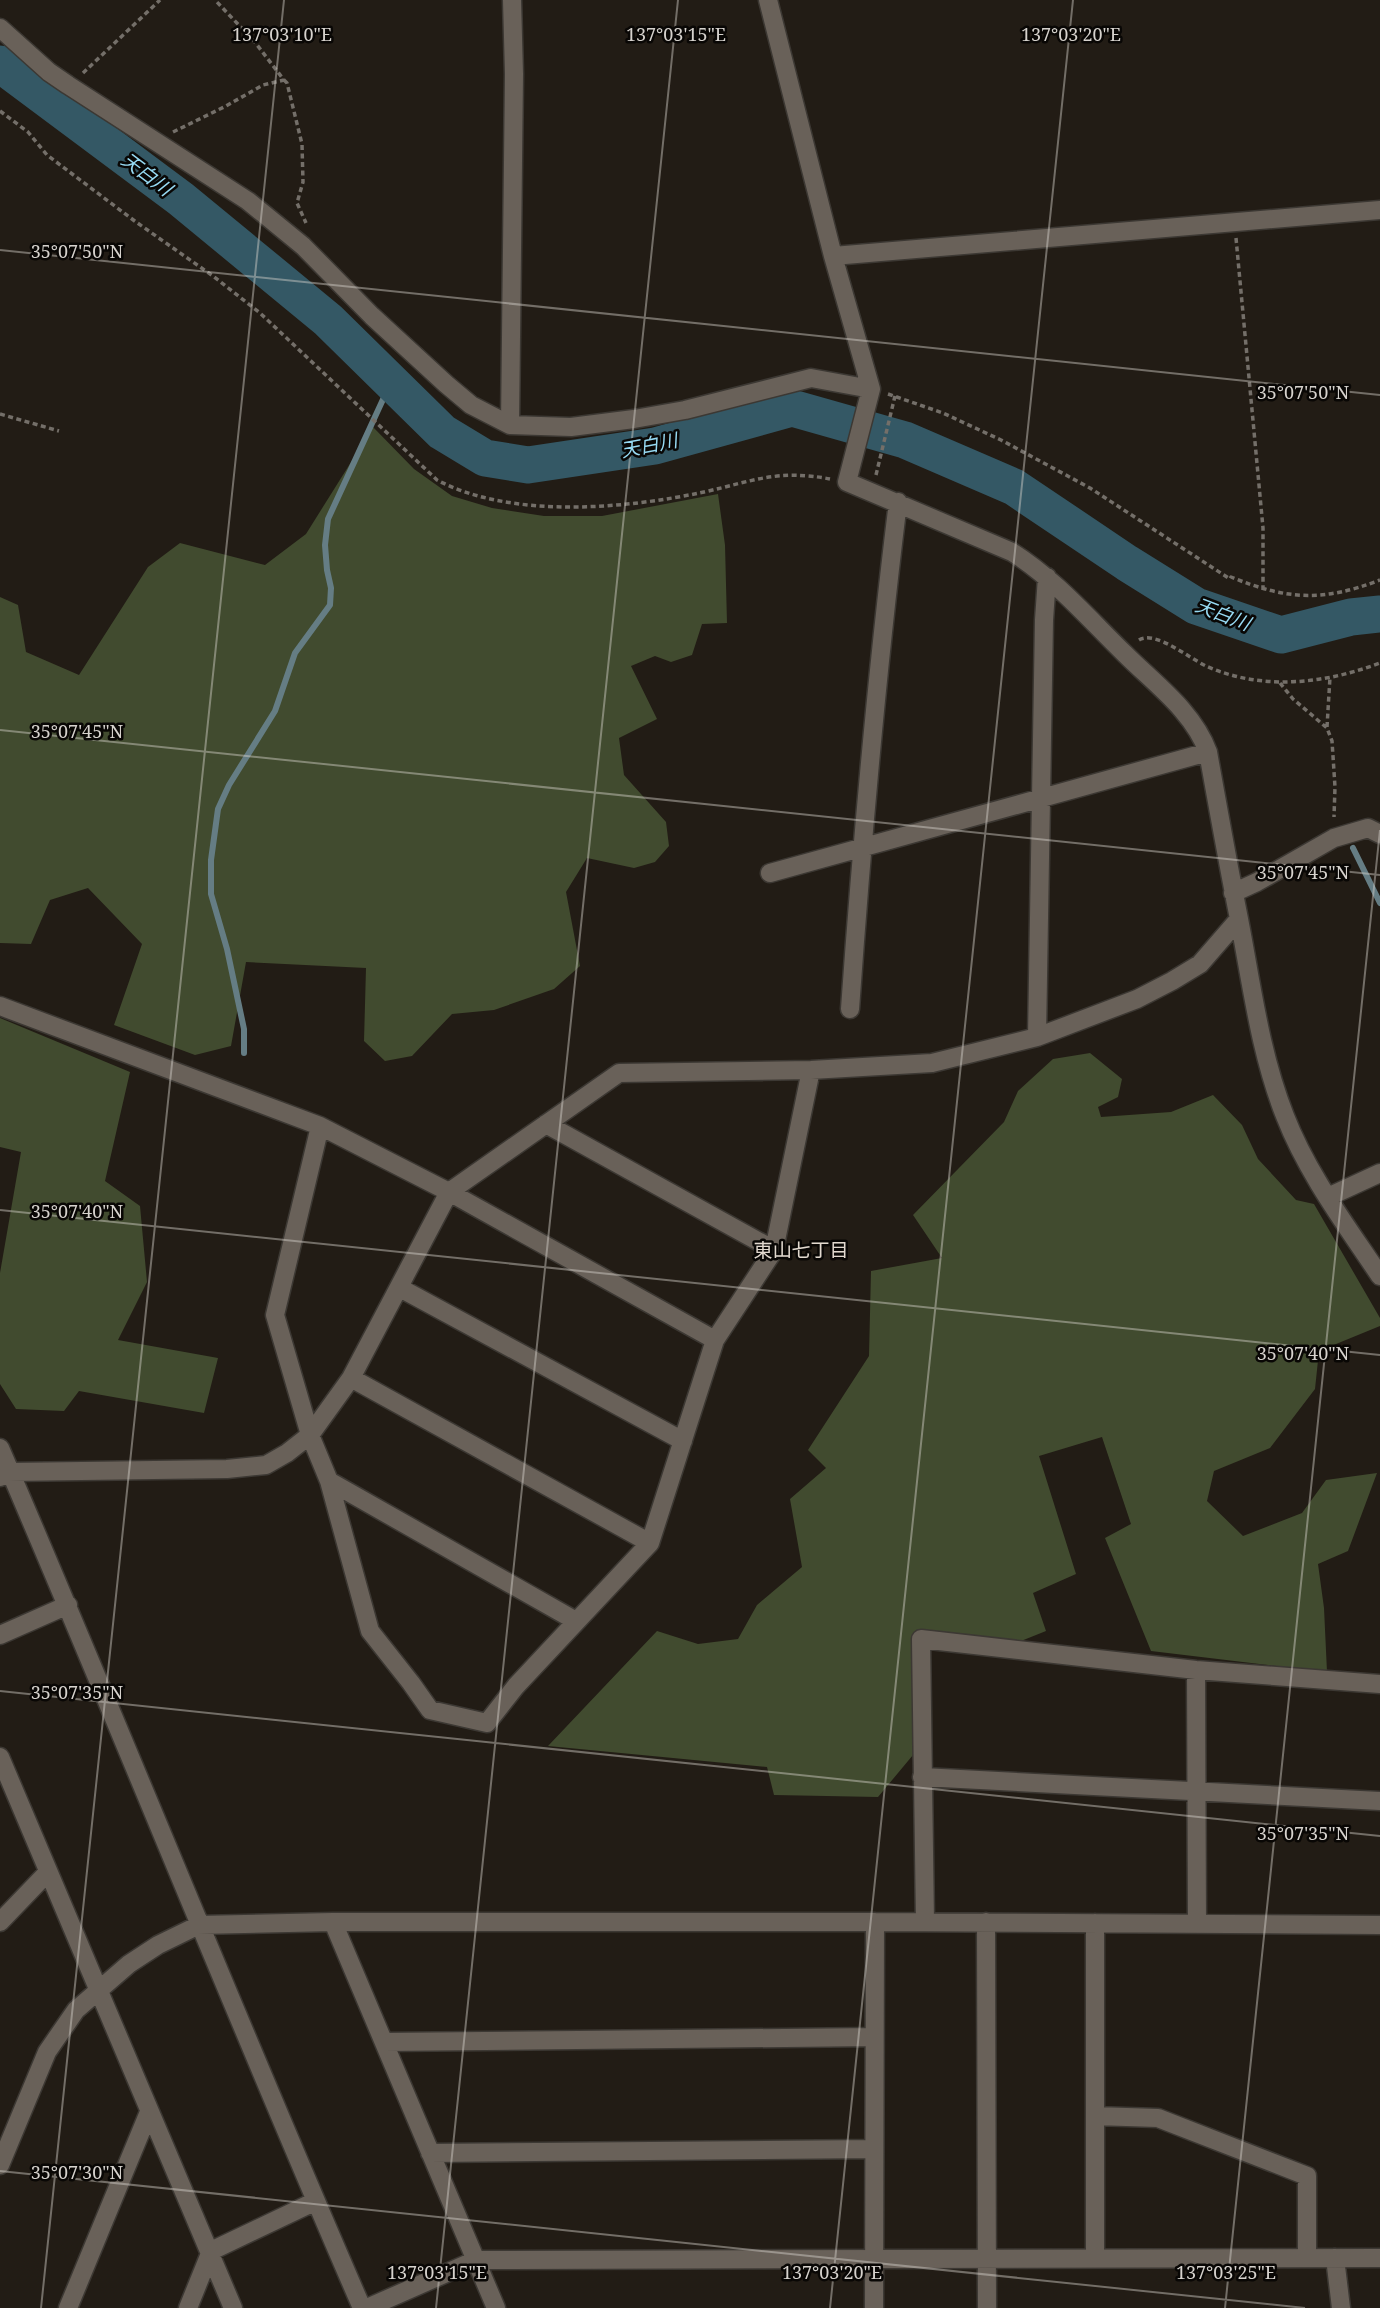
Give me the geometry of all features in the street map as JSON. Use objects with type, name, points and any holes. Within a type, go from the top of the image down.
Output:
[{"type":"street","points":[[510,425],[513,0]]},
{"type":"street","points":[[768,0],[870,389],[847,482],[1012,552],[1047,577],[1170,696],[1202,736],[1208,752],[1251,991],[1271,1078],[1286,1119],[1328,1197],[1380,1276]]},
{"type":"street","points":[[0,27],[49,72],[248,201],[283,228],[417,359],[471,405],[510,425],[570,427],[623,421],[685,410],[811,378],[870,389]]},
{"type":"street","points":[[833,256],[1380,210]]},
{"type":"street","points":[[850,1009],[861,849],[881,640],[898,502]]},
{"type":"street","points":[[1037,1037],[1040,800],[1047,577]]},
{"type":"street","points":[[771,873],[1208,752]]},
{"type":"street","points":[[1233,893],[1334,838],[1367,828],[1380,834]]},
{"type":"street","points":[[5,1475],[228,1469],[266,1465],[287,1453],[310,1435],[351,1378],[449,1192],[619,1073],[811,1070],[932,1063],[1037,1037],[1137,999],[1172,981],[1200,964],[1239,919]]},
{"type":"street","points":[[0,1006],[320,1126],[449,1192],[715,1340]]},
{"type":"street","points":[[320,1126],[275,1315],[310,1435],[329,1481],[370,1631],[430,1710],[487,1723],[516,1686],[650,1543],[715,1340],[774,1250],[811,1070]]},
{"type":"street","points":[[546,1124],[774,1250]]},
{"type":"street","points":[[1328,1197],[1380,1173]]},
{"type":"street","points":[[400,1287],[683,1441]]},
{"type":"street","points":[[351,1378],[650,1543]]},
{"type":"street","points":[[0,1448],[5,1475],[68,1605],[199,1925],[364,2308],[477,2260],[1380,2258]]},
{"type":"street","points":[[329,1481],[576,1621]]},
{"type":"street","points":[[0,1635],[68,1605]]},
{"type":"street","points":[[925,1922],[921,1639],[1196,1670],[1380,1685]]},
{"type":"street","points":[[1196,1670],[1197,1924]]},
{"type":"street","points":[[1,1762],[100,1988],[149,2112],[211,2251],[233,2308]]},
{"type":"street","points":[[922,1777],[1380,1801]]},
{"type":"street","points":[[0,1922],[48,1872]]},
{"type":"street","points":[[333,1922],[496,2308]]},
{"type":"street","points":[[0,2165],[47,2052],[76,2010],[129,1965],[158,1945],[199,1925],[333,1922],[986,1922],[1380,1925]]},
{"type":"street","points":[[874,2308],[875,1922]]},
{"type":"street","points":[[986,1922],[987,2308]]},
{"type":"street","points":[[1094,2258],[1095,1923]]},
{"type":"street","points":[[384,2042],[874,2037]]},
{"type":"street","points":[[68,2308],[149,2112]]},
{"type":"street","points":[[1095,2116],[1158,2118],[1307,2176],[1307,2258]]},
{"type":"street","points":[[430,2153],[874,2149]]},
{"type":"street","points":[[188,2308],[211,2251],[316,2201]]},
{"type":"street","points":[[1335,2258],[1341,2308]]},
{"type":"path","points":[[71,87],[160,0]]},
{"type":"path","points":[[215,0],[254,41],[287,83],[302,144],[303,182],[297,203],[307,225]]},
{"type":"path","points":[[162,145],[173,132],[263,85],[284,80]]},
{"type":"path","points":[[0,111],[29,132],[47,155],[260,313],[437,480],[455,489],[495,502],[538,507],[628,504],[705,491],[771,475],[808,475],[847,482]]},
{"type":"path","points":[[1235,222],[1263,528],[1263,591]]},
{"type":"path","points":[[870,389],[943,413],[1001,440],[1090,488],[1230,579],[1287,596],[1315,596],[1351,591],[1380,580]]},
{"type":"path","points":[[875,480],[895,396]]},
{"type":"path","points":[[0,414],[59,431]]},
{"type":"path","points":[[1125,654],[1141,638],[1149,636],[1206,666],[1234,676],[1280,683],[1330,677],[1380,663]]},
{"type":"path","points":[[1330,677],[1327,728],[1332,741],[1335,787],[1334,838]]},
{"type":"path","points":[[1280,683],[1293,699],[1327,728]]},
{"type":"green space","points":[[373,427],[414,469],[452,496],[492,508],[544,516],[602,516],[718,494],[725,545],[727,623],[702,624],[692,655],[671,662],[655,656],[631,666],[657,719],[619,738],[624,775],[666,822],[669,846],[655,862],[634,868],[587,858],[566,892],[580,966],[554,989],[494,1010],[452,1014],[412,1056],[385,1061],[364,1041],[366,968],[246,962],[231,1046],[195,1055],[114,1025],[142,944],[88,888],[50,900],[31,944],[0,943],[0,597],[18,605],[26,652],[79,675],[148,567],[180,543],[265,565],[306,534]]},
{"type":"green space","points":[[0,1018],[130,1072],[105,1181],[140,1206],[147,1282],[118,1340],[218,1358],[204,1413],[79,1391],[64,1411],[16,1409],[0,1384],[0,1273],[21,1152],[0,1147]]},
{"type":"green space","points":[[1090,1053],[1122,1079],[1118,1097],[1098,1107],[1101,1117],[1171,1112],[1213,1095],[1242,1125],[1258,1159],[1296,1200],[1314,1204],[1380,1318],[1380,1326],[1319,1351],[1315,1389],[1270,1448],[1214,1471],[1207,1501],[1243,1536],[1302,1513],[1326,1480],[1377,1473],[1348,1551],[1318,1564],[1324,1608],[1327,1672],[1151,1651],[1105,1538],[1131,1524],[1102,1437],[1039,1456],[1076,1574],[1033,1593],[1046,1631],[1021,1641],[914,1632],[913,1755],[878,1797],[774,1795],[767,1767],[548,1746],[657,1631],[698,1644],[738,1639],[757,1605],[802,1567],[790,1499],[826,1468],[808,1450],[869,1356],[871,1271],[942,1258],[913,1215],[1004,1122],[1018,1091],[1053,1059]]},
{"type":"waterway","name":"天白川","points":[[0,64],[181,199],[328,320],[442,432],[485,458],[528,465],[655,446],[792,408],[905,440],[1014,487],[1196,606],[1281,635],[1351,617],[1380,614]]},
{"type":"waterway","points":[[244,1053],[244,1029],[227,949],[211,894],[211,860],[218,809],[229,785],[275,711],[295,653],[330,605],[331,588],[325,545],[328,519],[391,382]]},
{"type":"waterway","points":[[1353,848],[1380,903]]},
{"type":"district","name":"東山七丁目","points":[[801,1250]]}]
